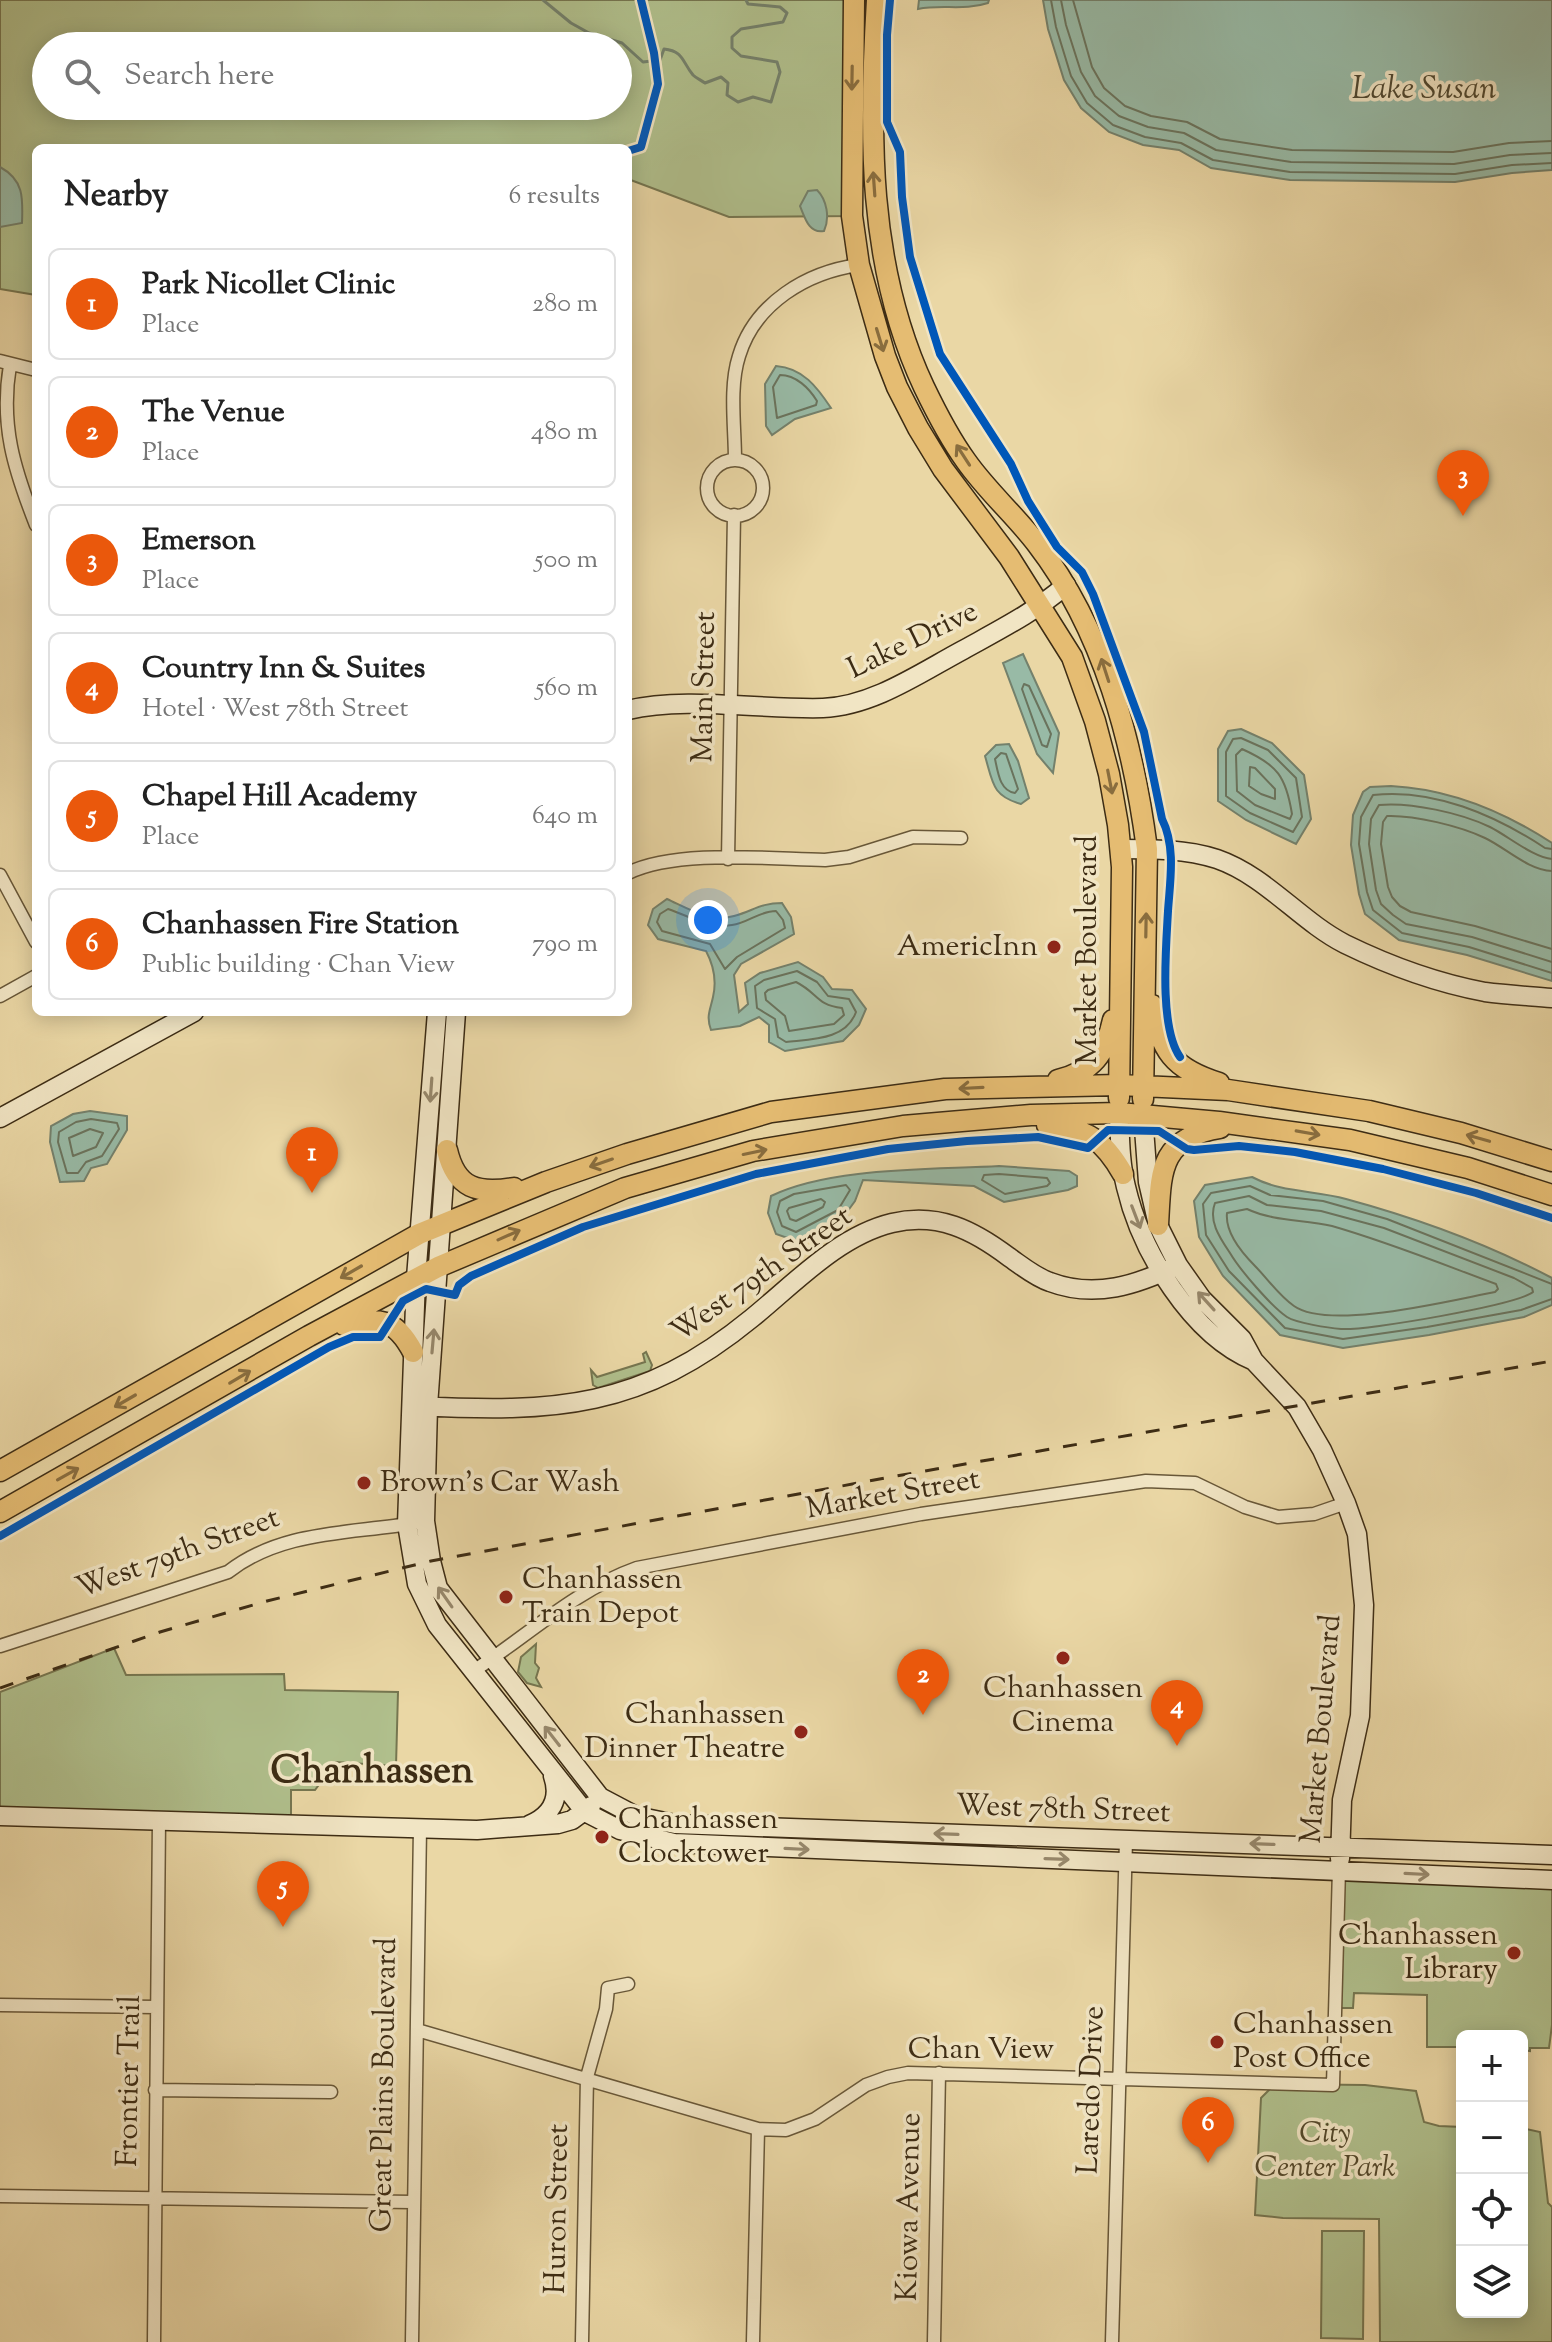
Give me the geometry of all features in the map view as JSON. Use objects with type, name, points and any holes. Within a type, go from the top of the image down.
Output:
[{"type":"main road","points":[[854,0],[851,173],[852,216],[859,265]]},
{"type":"main road","name":"Market Boulevard","points":[[877,0],[873,169],[876,212],[891,298],[910,356],[966,461],[1037,544],[1066,585],[1102,660],[1128,744],[1147,849],[1143,1115]]},
{"type":"main road","name":"Market Boulevard","points":[[859,265],[885,356],[918,428],[943,469],[1042,606],[1072,657],[1095,721],[1109,774],[1120,849],[1119,1113]]},
{"type":"main road","points":[[1145,971],[1156,1024],[1172,1059],[1195,1075],[1258,1093],[1461,1133],[1552,1161]]},
{"type":"main road","points":[[1020,1085],[1067,1078],[1092,1066],[1106,1044],[1120,989]]},
{"type":"main road","points":[[0,1471],[419,1234],[546,1182],[627,1154],[771,1112],[945,1089],[1119,1085],[1258,1093]]},
{"type":"main road","points":[[0,1512],[309,1336],[438,1267],[625,1188],[753,1151],[903,1126],[1031,1115],[1119,1113],[1260,1126],[1336,1138],[1413,1154],[1552,1195]]},
{"type":"main road","points":[[979,1120],[1076,1129],[1097,1139],[1123,1174]]},
{"type":"main road","points":[[1158,1225],[1162,1174],[1165,1162],[1177,1143],[1214,1129],[1260,1126]]},
{"type":"main road","points":[[447,1150],[459,1178],[477,1189],[504,1190],[546,1182]]},
{"type":"main road","points":[[309,1336],[358,1321],[385,1322],[401,1332],[413,1352]]},
{"type":"street","points":[[735,460],[738,358],[758,316],[777,298],[800,284],[859,265]]},
{"type":"street","points":[[32,369],[5,363],[2,408],[5,436],[32,514]]},
{"type":"street","points":[[735,460],[749,464],[756,470],[762,491],[757,505],[749,512],[734,515],[722,513],[713,505],[707,488],[712,471],[722,463],[735,460]]},
{"type":"street","name":"Main Street","points":[[728,859],[734,515]]},
{"type":"street","name":"Lake Drive","points":[[632,710],[677,705],[827,708],[871,698],[1042,606],[1066,585]]},
{"type":"street","points":[[632,871],[646,864],[672,859],[836,859],[913,837],[961,838]]},
{"type":"street","points":[[1120,849],[1176,850],[1219,860],[1257,881],[1309,922],[1344,943],[1428,977],[1484,992],[1552,998]]},
{"type":"street","points":[[0,875],[32,935]]},
{"type":"street","points":[[0,996],[32,978]]},
{"type":"street","points":[[0,1118],[187,1016]]},
{"type":"street","points":[[419,1406],[413,1352],[416,1278],[437,1016]]},
{"type":"street","points":[[456,1016],[438,1267],[419,1406],[412,1566],[422,1599],[437,1625],[585,1812]]},
{"type":"street","name":"Market Boulevard","points":[[1119,1113],[1123,1174],[1133,1211],[1154,1262],[1170,1269]]},
{"type":"street","name":"Market Boulevard","points":[[1143,1115],[1148,1182],[1170,1269],[1201,1323],[1234,1353],[1254,1361],[1297,1407],[1322,1450],[1357,1534],[1364,1605],[1360,1716],[1342,1800],[1333,2085]]},
{"type":"street","name":"West 79th Street","points":[[419,1406],[491,1410],[568,1405],[614,1396],[643,1385],[694,1359],[734,1333],[828,1255],[871,1230],[893,1223],[938,1220],[962,1227],[980,1236],[1031,1273],[1051,1283],[1081,1289],[1114,1289],[1142,1282],[1170,1269]]},
{"type":"street","name":"Market Street","points":[[472,1672],[590,1589],[637,1568],[921,1514],[1146,1481],[1195,1483],[1245,1507],[1278,1517],[1311,1514],[1346,1503]]},
{"type":"street","points":[[0,1816],[524,1828],[558,1824],[585,1812],[600,1797],[438,1588],[416,1522]]},
{"type":"street","name":"West 79th Street","points":[[0,1646],[228,1572],[268,1547],[416,1522]]},
{"type":"street","points":[[524,1828],[541,1820],[552,1808],[556,1788],[552,1773]]},
{"type":"street","name":"West 78th Street","points":[[600,1797],[636,1816],[675,1824],[1552,1855]]},
{"type":"street","name":"West 78th Street","points":[[585,1812],[620,1830],[674,1843],[1552,1880]]},
{"type":"street","name":"Frontier Trail","points":[[154,2342],[159,1820]]},
{"type":"street","name":"Great Plains Boulevard","points":[[412,2342],[420,1828]]},
{"type":"street","name":"Laredo Drive","points":[[1112,2342],[1126,1840]]},
{"type":"street","name":"Huron Street","points":[[582,2342],[587,2077],[606,2009],[608,1988],[628,1984]]},
{"type":"street","points":[[0,2005],[156,2007]]},
{"type":"street","name":"Chan View","points":[[417,2030],[758,2129],[786,2130],[815,2119],[866,2085],[888,2077],[939,2073],[1333,2085]]},
{"type":"street","name":"Kiowa Avenue","points":[[934,2342],[939,2073]]},
{"type":"street","points":[[155,2090],[331,2092]]},
{"type":"street","points":[[753,2342],[758,2129]]},
{"type":"street","points":[[0,2196],[412,2202]]},
{"type":"green space","points":[[0,0],[854,0],[852,216],[729,217],[632,181],[632,144],[32,144],[32,294],[0,289]]},
{"type":"green space","points":[[646,1352],[652,1365],[650,1371],[598,1388],[593,1385],[591,1370],[597,1377],[645,1362],[643,1354]]},
{"type":"green space","points":[[536,1644],[535,1663],[539,1668],[536,1678],[541,1687],[527,1683],[518,1672],[521,1657]]},
{"type":"green space","points":[[114,1648],[126,1675],[284,1674],[285,1690],[398,1692],[396,1766],[336,1762],[315,1790],[291,1790],[291,1824],[0,1818],[0,1692]]},
{"type":"green space","name":"City Center Park","points":[[1339,1869],[1552,1879],[1552,2025],[1549,2048],[1530,2048],[1528,2051],[1528,2030],[1456,2030],[1456,2047],[1427,2047],[1427,1995],[1354,1993],[1353,2008],[1335,2008]]},
{"type":"green space","name":"City Center Park","points":[[1275,2084],[1365,2085],[1416,2091],[1424,2122],[1456,2127],[1456,2318],[1528,2318],[1528,2129],[1540,2132],[1548,2203],[1552,2207],[1552,2342],[1380,2342],[1379,2219],[1255,2215],[1261,2098]]},
{"type":"green space","points":[[1322,2231],[1364,2231],[1363,2339],[1321,2338]]},
{"type":"water","points":[[919,0],[989,0],[988,3],[970,7],[918,9]]},
{"type":"water","name":"Lake Susan","points":[[1043,0],[1552,0],[1552,170],[1455,182],[1290,180],[1211,168],[1179,150],[1143,145],[1109,132],[1081,108],[1064,80],[1048,29]]},
{"type":"water","points":[[0,167],[18,184],[22,198],[22,223],[0,227]]},
{"type":"water","points":[[817,190],[826,209],[824,231],[811,228],[800,206],[808,191]]},
{"type":"water","points":[[776,366],[802,375],[815,386],[831,408],[795,419],[772,435],[766,426],[765,384]]},
{"type":"water","points":[[1023,654],[1059,733],[1053,773],[1037,754],[1003,663]]},
{"type":"water","points":[[1241,729],[1272,743],[1304,775],[1311,819],[1296,844],[1246,820],[1218,801],[1218,749],[1228,731]]},
{"type":"water","points":[[1009,744],[1018,761],[1029,798],[1021,804],[1004,797],[995,787],[985,756],[996,745]]},
{"type":"water","points":[[1391,786],[1434,792],[1475,804],[1514,821],[1552,843],[1552,981],[1467,955],[1399,940],[1365,914],[1351,845],[1353,815],[1363,792],[1370,787]]},
{"type":"water","points":[[667,899],[699,914],[717,918],[782,903],[791,917],[794,934],[741,964],[734,975],[739,1012],[748,1004],[745,983],[760,973],[798,962],[823,977],[832,989],[852,990],[866,1009],[859,1025],[843,1041],[785,1051],[769,1042],[769,1025],[759,1017],[740,1026],[711,1030],[709,1017],[715,979],[706,951],[658,939],[648,925],[653,909]]},
{"type":"water","points":[[90,1111],[127,1116],[127,1130],[107,1164],[91,1168],[84,1181],[60,1182],[50,1142],[51,1126],[73,1114]]},
{"type":"water","points":[[999,1166],[1069,1171],[1077,1176],[1077,1186],[1004,1202],[974,1186],[863,1180],[855,1201],[844,1216],[796,1241],[776,1234],[768,1213],[771,1196],[822,1180],[882,1172]]},
{"type":"water","points":[[1252,1177],[1286,1189],[1334,1196],[1372,1206],[1477,1243],[1552,1278],[1552,1305],[1524,1317],[1343,1348],[1280,1335],[1223,1276],[1199,1237],[1194,1201],[1205,1185]]},
{"type":"waterway","points":[[543,0],[587,32]]},
{"type":"waterway","points":[[632,52],[643,62],[660,60],[664,49],[671,50],[679,55],[693,75],[705,83],[721,77],[728,83],[727,95],[738,102],[753,97],[771,102],[780,72],[777,62],[741,56],[732,48],[732,37],[741,29],[783,22],[787,13],[780,7],[748,4],[746,0]]},
{"type":"railway","points":[[0,1688],[160,1632],[267,1601],[431,1561],[1552,1361]]},
{"type":"cycle path","points":[[632,150],[641,147],[658,84],[641,0]]},
{"type":"cycle path","points":[[890,0],[887,122],[900,152],[910,257],[940,354],[1011,464],[1028,501],[1057,547],[1082,572],[1144,732],[1171,853],[1165,987],[1169,1027],[1180,1057]]},
{"type":"cycle path","points":[[0,1536],[329,1347],[353,1337],[380,1337],[403,1301],[426,1289],[455,1295],[459,1285],[471,1276],[583,1227],[756,1174],[888,1149],[1038,1137],[1088,1148],[1108,1130],[1159,1131],[1187,1149],[1239,1146],[1295,1152],[1383,1169],[1476,1193],[1552,1218]]},
{"type":"place","name":"Emerson","points":[[1463,516]]},
{"type":"place","name":"AmericInn","points":[[1054,947]]},
{"type":"place","name":"Park Nicollet Clinic","points":[[312,1193]]},
{"type":"place","name":"Brown's Car Wash","points":[[364,1483]]},
{"type":"place","name":"Chanhassen Train Depot","points":[[506,1597]]},
{"type":"place","name":"Chanhassen Cinema","points":[[1063,1658]]},
{"type":"place","name":"The Venue","points":[[923,1715]]},
{"type":"place","name":"Chanhassen Dinner Theatre","points":[[801,1732]]},
{"type":"place","name":"Country Inn & Suites","points":[[1177,1746]]},
{"type":"place","name":"Chanhassen Clocktower","points":[[602,1837]]},
{"type":"place","name":"Chapel Hill Academy","points":[[283,1927]]},
{"type":"place","name":"Chanhassen Library","points":[[1514,1953]]},
{"type":"place","name":"Chanhassen Post Office","points":[[1217,2042]]},
{"type":"place","name":"Chanhassen Fire Station","points":[[1208,2163]]},
{"type":"district","name":"Chanhassen","points":[[372,1773]]}]
